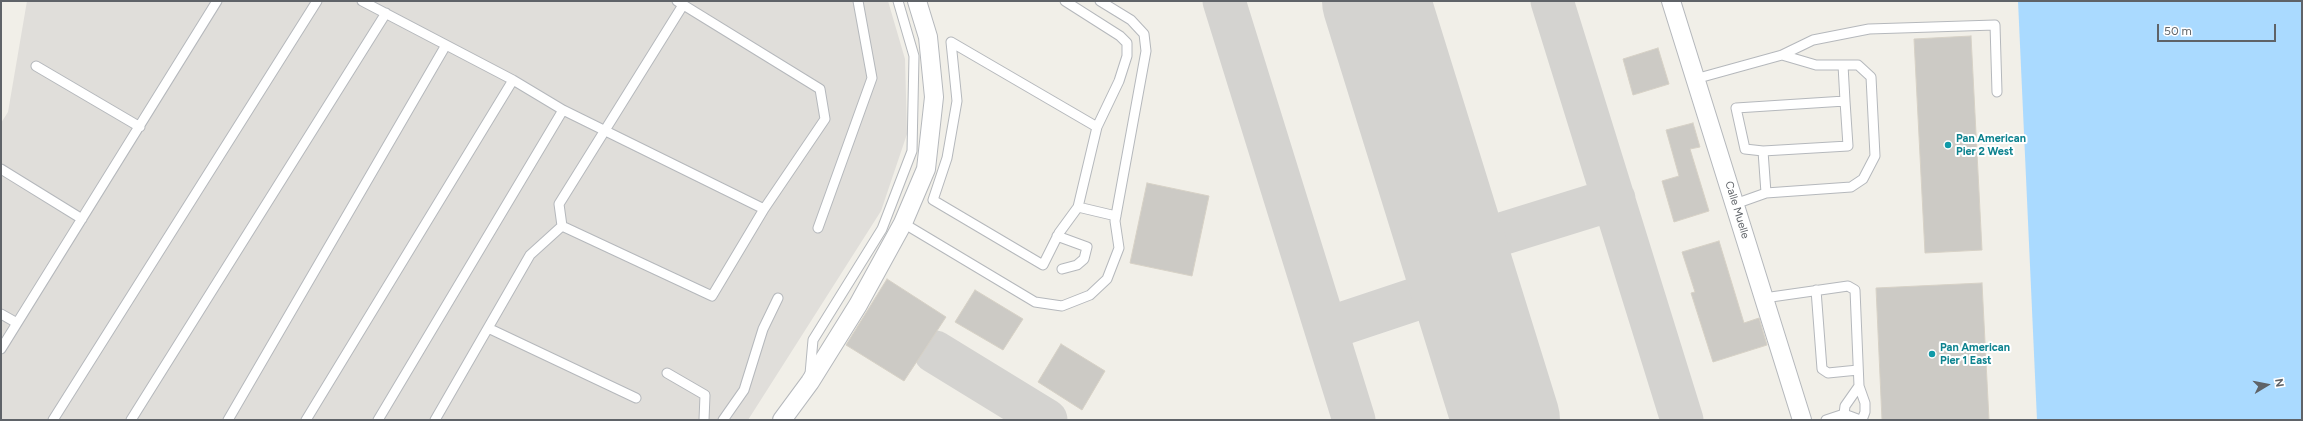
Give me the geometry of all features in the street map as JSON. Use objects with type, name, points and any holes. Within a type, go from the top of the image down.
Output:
[{"type":"street","points":[[782,420],[810,382],[858,305],[903,223],[926,169],[934,97],[928,37],[917,1]]},
{"type":"street","name":"Calle Muelle","points":[[1671,1],[1802,420]]},
{"type":"lane","points":[[1,349],[217,1]]},
{"type":"lane","points":[[53,420],[317,1]]},
{"type":"lane","points":[[362,1],[513,80],[563,110],[764,209]]},
{"type":"lane","points":[[818,228],[872,78],[858,1]]},
{"type":"lane","points":[[810,382],[813,340],[882,230],[912,152],[914,56],[898,1]]},
{"type":"lane","points":[[1065,1],[1120,36],[1127,43],[1127,56],[1119,81],[1097,127],[1078,207],[1057,236],[1043,265],[933,200],[947,158],[957,100],[951,42],[1097,127]]},
{"type":"lane","points":[[903,223],[1035,302],[1062,306],[1090,295],[1108,279],[1119,248],[1116,216],[1146,51],[1144,34],[1131,20],[1100,1]]},
{"type":"lane","points":[[680,3],[820,89],[825,119],[764,209],[712,296],[562,226],[559,204],[605,131],[680,3]]},
{"type":"lane","points":[[131,420],[386,13]]},
{"type":"lane","points":[[1695,79],[1782,55],[1813,40],[1869,29],[1995,25],[1997,92]]},
{"type":"lane","points":[[228,420],[446,45]]},
{"type":"lane","points":[[1735,204],[1766,193],[1851,187],[1863,179],[1871,168],[1876,156],[1871,77],[1858,65],[1816,65],[1782,55]]},
{"type":"lane","points":[[1843,65],[1848,146],[1763,151],[1745,149],[1736,108],[1845,101]]},
{"type":"lane","points":[[36,66],[140,127]]},
{"type":"lane","points":[[306,420],[513,80]]},
{"type":"lane","points":[[378,420],[563,110]]},
{"type":"lane","points":[[1763,151],[1766,193]]},
{"type":"lane","points":[[1,169],[82,219]]},
{"type":"lane","points":[[1078,207],[1116,216]]},
{"type":"lane","points":[[435,420],[530,255],[562,226]]},
{"type":"lane","points":[[1057,236],[1087,248],[1084,259],[1077,265],[1062,269]]},
{"type":"lane","points":[[1764,298],[1848,286],[1855,290],[1859,386],[1865,403],[1865,412],[1861,420],[1844,414],[1826,420]]},
{"type":"lane","points":[[1816,290],[1822,369],[1828,373],[1858,370]]},
{"type":"lane","points":[[723,420],[744,390],[763,329],[778,298]]},
{"type":"lane","points":[[1,314],[17,323]]},
{"type":"lane","points":[[488,328],[636,398]]},
{"type":"lane","points":[[667,373],[705,395],[704,420]]},
{"type":"lane","points":[[1844,414],[1845,406],[1859,386]]},
{"type":"shaded area","points":[[27,1],[888,1],[905,59],[907,134],[881,211],[748,420],[1,420],[1,123],[8,112]]},
{"type":"water","points":[[2018,1],[2302,1],[2302,420],[2037,420]]},
{"type":"pier","points":[[2025,208],[2035,420],[2029,307]]},
{"type":"building","name":"Pan American Pier 2 West","points":[[1971,36],[1982,250],[1925,253],[1914,39]]},
{"type":"building","points":[[1658,48],[1669,84],[1633,95],[1623,59]]},
{"type":"building","points":[[1693,123],[1700,147],[1690,149],[1709,211],[1674,222],[1662,181],[1679,176],[1666,130]]},
{"type":"building","points":[[1147,183],[1209,196],[1192,276],[1130,263]]},
{"type":"building","points":[[1719,241],[1744,323],[1759,318],[1767,345],[1713,362],[1691,293],[1695,292],[1682,252]]},
{"type":"building","points":[[887,279],[946,317],[904,381],[846,345]]},
{"type":"building","name":"Pan American Pier 1 East","points":[[1982,283],[1989,420],[1882,420],[1876,288]]},
{"type":"building","points":[[975,290],[1023,319],[1003,350],[955,322]]},
{"type":"building","points":[[1061,344],[1105,371],[1082,410],[1038,382]]},
{"type":"taxiway","points":[[1224,1],[1354,420]]},
{"type":"taxiway","points":[[1552,1],[1682,420]]},
{"type":"taxiway","points":[[1453,249],[1614,199]]},
{"type":"taxiway","points":[[1326,329],[1464,283]]},
{"type":"taxiway","points":[[935,352],[1046,420]]},
{"type":"runway","points":[[1376,1],[1506,420]]},
{"type":"place","name":"Pan American Pier 2 West","points":[[1948,145]]},
{"type":"place","name":"Pan American Pier 1 East","points":[[1932,354]]}]
